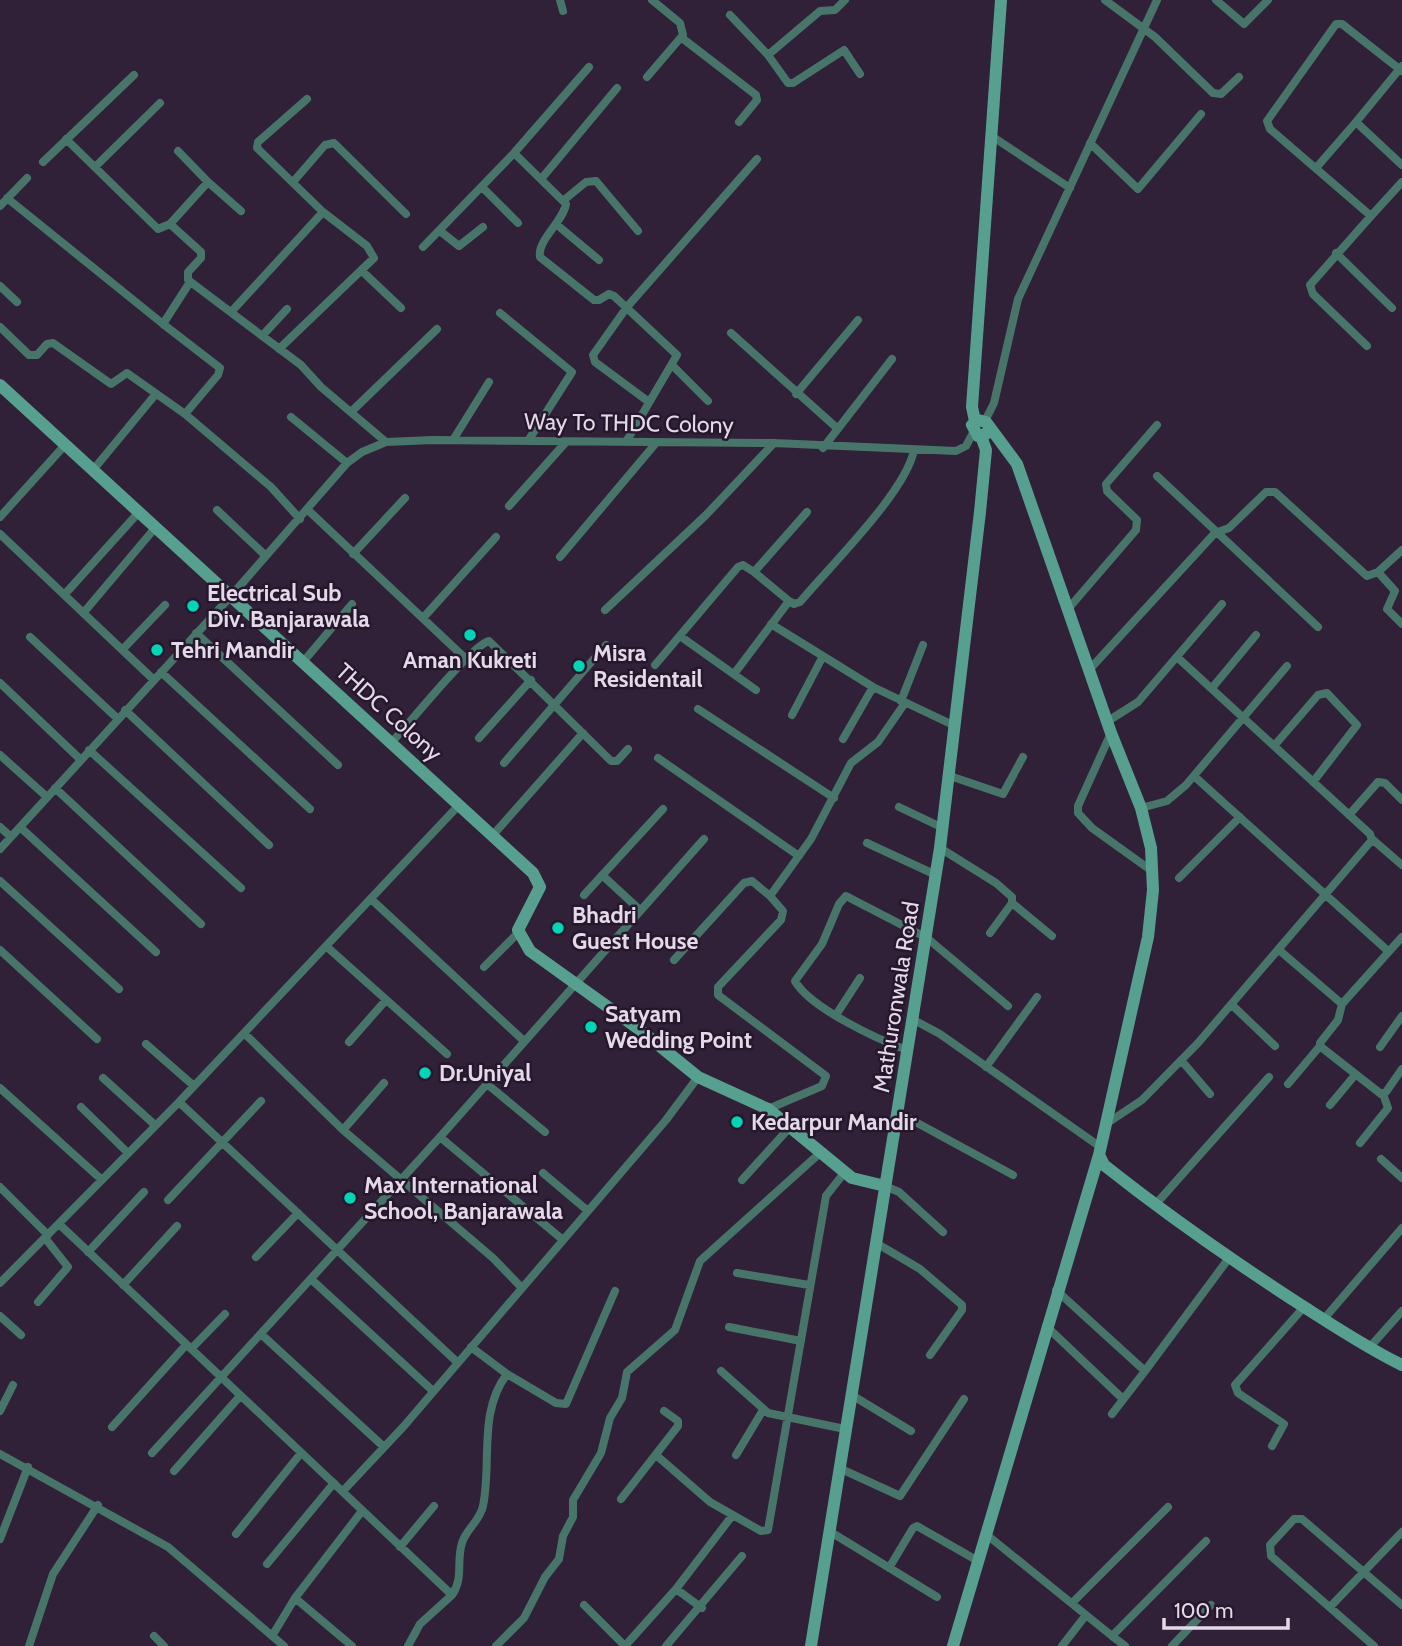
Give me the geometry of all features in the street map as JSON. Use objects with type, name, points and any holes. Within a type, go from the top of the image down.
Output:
[{"type":"street","points":[[560,0],[563,11]]},
{"type":"street","points":[[652,0],[680,23],[682,37],[756,95],[757,100],[739,122]]},
{"type":"street","points":[[768,55],[820,11],[832,11],[845,0]]},
{"type":"street","name":"Mathuronwala Road","points":[[811,1646],[850,1394],[899,1113],[912,1019],[928,938],[950,775],[953,725],[986,450],[972,407],[1001,0]]},
{"type":"street","points":[[1105,0],[1144,28],[1216,94],[1239,77]]},
{"type":"street","points":[[953,1646],[1099,1150],[1148,937],[1153,872],[1141,808],[1109,727],[1017,464],[1009,449],[980,428],[994,403],[1012,318],[1157,0]]},
{"type":"street","points":[[1216,0],[1244,24],[1268,0]]},
{"type":"street","points":[[730,15],[768,55],[785,81],[790,84],[842,50],[847,51],[860,74]]},
{"type":"street","points":[[1316,168],[1401,68],[1342,24],[1333,26],[1267,121],[1270,129],[1371,216]]},
{"type":"street","points":[[647,77],[682,37]]},
{"type":"street","points":[[423,247],[514,153],[589,67]]},
{"type":"street","points":[[43,162],[134,75]]},
{"type":"street","points":[[542,178],[617,88]]},
{"type":"street","points":[[279,349],[374,258],[371,251],[323,212],[259,151],[257,145],[307,99]]},
{"type":"street","points":[[95,167],[160,103]]},
{"type":"street","points":[[1090,144],[1138,189],[1201,114]]},
{"type":"street","points":[[1356,122],[1402,164]]},
{"type":"street","points":[[990,135],[1070,188]]},
{"type":"street","points":[[66,139],[154,227],[161,229],[170,224],[208,182]]},
{"type":"street","points":[[293,183],[325,145],[334,143],[406,214]]},
{"type":"street","points":[[178,150],[240,211]]},
{"type":"street","points":[[514,153],[564,200],[565,207],[540,249],[540,257],[594,299],[599,300],[610,294],[676,351],[678,358],[626,442]]},
{"type":"street","points":[[649,402],[592,358],[627,307],[757,159]]},
{"type":"street","points":[[0,206],[27,178]]},
{"type":"street","points":[[564,200],[586,182],[596,181],[638,231]]},
{"type":"street","points":[[1367,346],[1310,289],[1311,280],[1402,182]]},
{"type":"street","points":[[482,187],[518,223]]},
{"type":"street","points":[[7,198],[220,368],[218,375],[185,414]]},
{"type":"street","points":[[232,312],[323,212]]},
{"type":"street","points":[[170,224],[201,252],[201,258],[187,274],[190,282],[279,349],[386,442]]},
{"type":"street","points":[[556,224],[599,260]]},
{"type":"street","points":[[440,231],[459,246],[483,227]]},
{"type":"street","points":[[1336,253],[1392,308]]},
{"type":"street","points":[[362,271],[401,307]]},
{"type":"street","points":[[163,324],[190,282]]},
{"type":"street","points":[[0,286],[16,302]]},
{"type":"street","points":[[262,336],[287,309]]},
{"type":"street","points":[[500,313],[572,372],[528,441]]},
{"type":"street","points":[[796,394],[858,320]]},
{"type":"street","points":[[0,327],[29,355],[37,355],[47,344],[53,343],[100,379],[111,384],[127,373],[185,414],[354,554],[467,660]]},
{"type":"street","points":[[352,411],[437,330]]},
{"type":"street","points":[[731,334],[838,429]]},
{"type":"street","points":[[823,448],[892,359]]},
{"type":"street","points":[[673,366],[708,401]]},
{"type":"street","points":[[453,440],[489,382]]},
{"type":"street","name":"THDC Colony","points":[[0,385],[533,873],[540,887],[519,932]]},
{"type":"street","points":[[93,470],[155,395]]},
{"type":"street","points":[[291,417],[347,463]]},
{"type":"street","points":[[1068,609],[1136,530],[1137,520],[1107,491],[1106,484],[1157,425]]},
{"type":"street","name":"Way To THDC Colony","points":[[304,514],[347,463],[362,452],[386,442],[453,440],[774,443],[823,448],[956,451],[966,446],[980,428]]},
{"type":"street","points":[[509,506],[566,442]]},
{"type":"street","points":[[559,557],[656,443]]},
{"type":"street","points":[[605,610],[706,515],[774,443]]},
{"type":"street","points":[[0,517],[65,445]]},
{"type":"street","points":[[655,665],[738,567],[743,565],[754,572],[794,604],[800,602],[883,504],[910,466],[914,450]]},
{"type":"street","points":[[1157,477],[1318,627]]},
{"type":"street","points":[[1089,670],[1215,533],[1223,532],[1262,494],[1271,491],[1367,576],[1378,572],[1402,550]]},
{"type":"street","points":[[354,554],[405,498]]},
{"type":"street","points":[[217,510],[266,556]]},
{"type":"street","points":[[65,594],[139,512]]},
{"type":"street","points":[[754,572],[807,512]]},
{"type":"street","points":[[0,849],[304,514]]},
{"type":"street","points":[[85,611],[155,528]]},
{"type":"street","points":[[0,534],[85,611],[154,680]]},
{"type":"street","points":[[423,618],[496,537]]},
{"type":"street","points":[[1378,572],[1395,592],[1387,608],[1402,624]]},
{"type":"street","points":[[734,674],[789,601]]},
{"type":"street","points":[[303,662],[352,604]]},
{"type":"street","points":[[1153,872],[1092,828],[1078,813],[1078,806],[1109,727],[1139,702],[1222,604]]},
{"type":"street","points":[[123,649],[165,606]]},
{"type":"street","points":[[771,624],[822,658],[873,687],[953,725]]},
{"type":"street","points":[[197,633],[338,765]]},
{"type":"street","points":[[1212,688],[1256,635]]},
{"type":"street","points":[[680,636],[756,690]]},
{"type":"street","points":[[30,637],[118,719]]},
{"type":"street","points":[[392,742],[467,660],[489,641],[613,762],[628,749]]},
{"type":"street","points":[[504,763],[606,645]]},
{"type":"street","points":[[770,896],[799,856],[834,798],[851,763],[878,742],[903,702],[923,645]]},
{"type":"street","points":[[1177,657],[1372,839],[1400,860]]},
{"type":"street","points":[[792,715],[822,658]]},
{"type":"street","points":[[1141,808],[1167,801],[1194,776],[1287,666]]},
{"type":"street","points":[[162,672],[310,810]]},
{"type":"street","points":[[479,738],[531,680]]},
{"type":"street","points":[[0,683],[81,760]]},
{"type":"street","points":[[843,739],[873,687]]},
{"type":"street","points":[[1274,746],[1318,695],[1327,693],[1357,725],[1312,782]]},
{"type":"street","points":[[698,709],[834,798]]},
{"type":"street","points":[[125,710],[269,845]]},
{"type":"street","points":[[493,835],[583,733]]},
{"type":"street","points":[[89,750],[240,888]]},
{"type":"street","points":[[0,755],[47,797]]},
{"type":"street","points":[[950,775],[1003,794],[1023,757]]},
{"type":"street","points":[[658,758],[799,856]]},
{"type":"street","points":[[1194,776],[1388,951]]},
{"type":"street","points":[[1349,815],[1378,782],[1385,783],[1402,800]]},
{"type":"street","points":[[55,788],[201,924]]},
{"type":"street","points":[[0,1283],[179,1102],[459,805]]},
{"type":"street","points":[[899,807],[943,828]]},
{"type":"street","points":[[584,895],[663,810]]},
{"type":"street","points":[[1179,878],[1240,817]]},
{"type":"street","points":[[0,827],[11,837]]},
{"type":"street","points":[[20,827],[156,952]]},
{"type":"street","points":[[152,1453],[440,1137],[704,839]]},
{"type":"street","points":[[1104,1126],[1142,1100],[1181,1060],[1232,1005],[1372,839]]},
{"type":"street","points":[[867,843],[936,875]]},
{"type":"street","points":[[940,848],[996,883],[1010,894],[1012,903],[1052,936]]},
{"type":"street","points":[[602,875],[640,910]]},
{"type":"street","points":[[0,881],[120,989]]},
{"type":"street","points":[[674,960],[744,883],[752,881],[783,911],[783,917],[722,981],[718,995],[826,1079],[814,1090],[768,1109]]},
{"type":"street","points":[[907,1050],[879,1040],[836,1015],[799,988],[795,979],[822,944],[844,897],[849,896],[928,938],[1008,1006]]},
{"type":"street","points":[[371,899],[524,1041]]},
{"type":"street","points":[[990,933],[1012,903]]},
{"type":"street","points":[[484,967],[519,932],[530,951],[575,986],[640,1030],[698,1077],[768,1109],[844,1173],[860,1182],[886,1186],[899,1192],[943,1232]]},
{"type":"street","points":[[1288,1084],[1340,1017],[1342,1004],[1402,937]]},
{"type":"street","points":[[326,946],[447,1054]]},
{"type":"street","points":[[0,950],[97,1039]]},
{"type":"street","points":[[1279,950],[1342,1004]]},
{"type":"street","points":[[836,1015],[860,978]]},
{"type":"street","points":[[986,1067],[1037,997]]},
{"type":"street","points":[[349,1041],[386,1000]]},
{"type":"street","points":[[1232,1005],[1275,1046]]},
{"type":"street","points":[[1380,1046],[1402,1016]]},
{"type":"street","points":[[912,1019],[986,1067],[1099,1150],[1104,1164],[1155,1205],[1229,1258],[1322,1320],[1402,1365]]},
{"type":"street","points":[[244,1034],[343,1130],[493,1258],[522,1288]]},
{"type":"street","points":[[146,1044],[194,1086]]},
{"type":"street","points":[[1320,1046],[1383,1094],[1388,1108],[1360,1143]]},
{"type":"street","points":[[1181,1060],[1210,1094]]},
{"type":"street","points":[[1383,1094],[1402,1069]]},
{"type":"street","points":[[1330,1105],[1355,1074]]},
{"type":"street","points":[[343,1491],[522,1288],[666,1120],[698,1077]]},
{"type":"street","points":[[1155,1205],[1269,1077]]},
{"type":"street","points":[[103,1078],[155,1125]]},
{"type":"street","points":[[343,1130],[384,1083]]},
{"type":"street","points":[[486,1084],[545,1132]]},
{"type":"street","points":[[0,1088],[102,1180]]},
{"type":"street","points":[[168,1200],[261,1101]]},
{"type":"street","points":[[179,1102],[457,1362]]},
{"type":"street","points":[[81,1107],[128,1153]]},
{"type":"street","points":[[899,1113],[1013,1175]]},
{"type":"street","points":[[742,1180],[791,1126]]},
{"type":"street","points":[[440,1137],[563,1240]]},
{"type":"street","points":[[496,1646],[524,1618],[545,1577],[559,1559],[563,1536],[573,1517],[573,1500],[601,1453],[610,1418],[622,1398],[626,1374],[675,1330],[700,1261],[820,1153]]},
{"type":"street","points":[[1381,1159],[1402,1178]]},
{"type":"street","points":[[543,1173],[588,1211]]},
{"type":"street","points":[[656,1455],[710,1502],[761,1531],[768,1530],[790,1419],[809,1285],[826,1196],[844,1173]]},
{"type":"street","points":[[0,1187],[47,1236],[68,1268],[38,1301]]},
{"type":"street","points":[[88,1252],[144,1192]]},
{"type":"street","points":[[256,1257],[298,1213]]},
{"type":"street","points":[[59,1224],[452,1595]]},
{"type":"street","points":[[122,1285],[177,1226]]},
{"type":"street","points":[[1322,1320],[1402,1228]]},
{"type":"street","points":[[876,1243],[920,1269],[962,1305],[962,1310],[930,1355]]},
{"type":"street","points":[[1112,1414],[1229,1258]]},
{"type":"street","points":[[737,1273],[809,1285]]},
{"type":"street","points":[[312,1279],[433,1391]]},
{"type":"street","points":[[1056,1290],[1145,1371]]},
{"type":"street","points":[[471,1347],[507,1374],[556,1403],[566,1405],[615,1291]]},
{"type":"street","points":[[1272,1446],[1284,1424],[1238,1393],[1235,1385],[1304,1307]]},
{"type":"street","points":[[1369,1348],[1402,1311]]},
{"type":"street","points":[[113,1427],[189,1347],[225,1314]]},
{"type":"street","points":[[0,1316],[21,1335]]},
{"type":"street","points":[[1046,1326],[1123,1399]]},
{"type":"street","points":[[729,1327],[801,1340]]},
{"type":"street","points":[[261,1334],[384,1447]]},
{"type":"street","points":[[721,1371],[763,1410],[790,1419],[845,1429]]},
{"type":"street","points":[[408,1646],[420,1624],[452,1595],[459,1582],[461,1544],[483,1509],[490,1413],[496,1392],[507,1374]]},
{"type":"street","points":[[0,1410],[13,1385]]},
{"type":"street","points":[[850,1394],[911,1431]]},
{"type":"street","points":[[174,1471],[240,1396]]},
{"type":"street","points":[[839,1468],[894,1495],[902,1494],[964,1399]]},
{"type":"street","points":[[736,1455],[763,1410]]},
{"type":"street","points":[[621,1499],[679,1424],[664,1411]]},
{"type":"street","points":[[236,1534],[301,1453]]},
{"type":"street","points":[[0,1454],[98,1505],[168,1547],[282,1645]]},
{"type":"street","points":[[0,1539],[28,1467]]},
{"type":"street","points":[[267,1564],[334,1483]]},
{"type":"street","points":[[29,1646],[53,1574],[98,1505]]},
{"type":"street","points":[[400,1547],[435,1506]]},
{"type":"street","points":[[1072,1603],[1168,1507]]},
{"type":"street","points":[[272,1636],[295,1598],[362,1511]]},
{"type":"street","points":[[584,1605],[625,1645],[676,1589],[732,1516]]},
{"type":"street","points":[[1374,1646],[1269,1552],[1270,1545],[1294,1519],[1302,1519],[1402,1605]]},
{"type":"street","points":[[889,1568],[913,1528],[918,1526],[978,1561]]},
{"type":"street","points":[[829,1531],[937,1597]]},
{"type":"street","points":[[987,1535],[1125,1646]]},
{"type":"street","points":[[1330,1606],[1401,1535]]},
{"type":"street","points":[[1112,1636],[1206,1541]]},
{"type":"street","points":[[666,1646],[702,1608],[742,1556]]},
{"type":"street","points":[[676,1589],[702,1608]]},
{"type":"street","points":[[295,1598],[352,1646]]},
{"type":"street","points":[[1172,1646],[1211,1605]]},
{"type":"street","points":[[1062,1646],[1086,1615]]},
{"type":"street","points":[[154,1636],[164,1646]]},
{"type":"place","name":"Electrical Sub Div. Banjarawala","points":[[193,606]]},
{"type":"place","name":"Aman Kukreti","points":[[470,635]]},
{"type":"place","name":"Tehri Mandir","points":[[157,650]]},
{"type":"place","name":"Misra Residentail","points":[[579,666]]},
{"type":"place","name":"Bhadri Guest House","points":[[558,928]]},
{"type":"place","name":"Satyam Wedding Point","points":[[591,1027]]},
{"type":"place","name":"Dr.Uniyal","points":[[425,1073]]},
{"type":"place","name":"Kedarpur Mandir","points":[[737,1122]]},
{"type":"place","name":"Max International School, Banjarawala","points":[[350,1198]]}]
